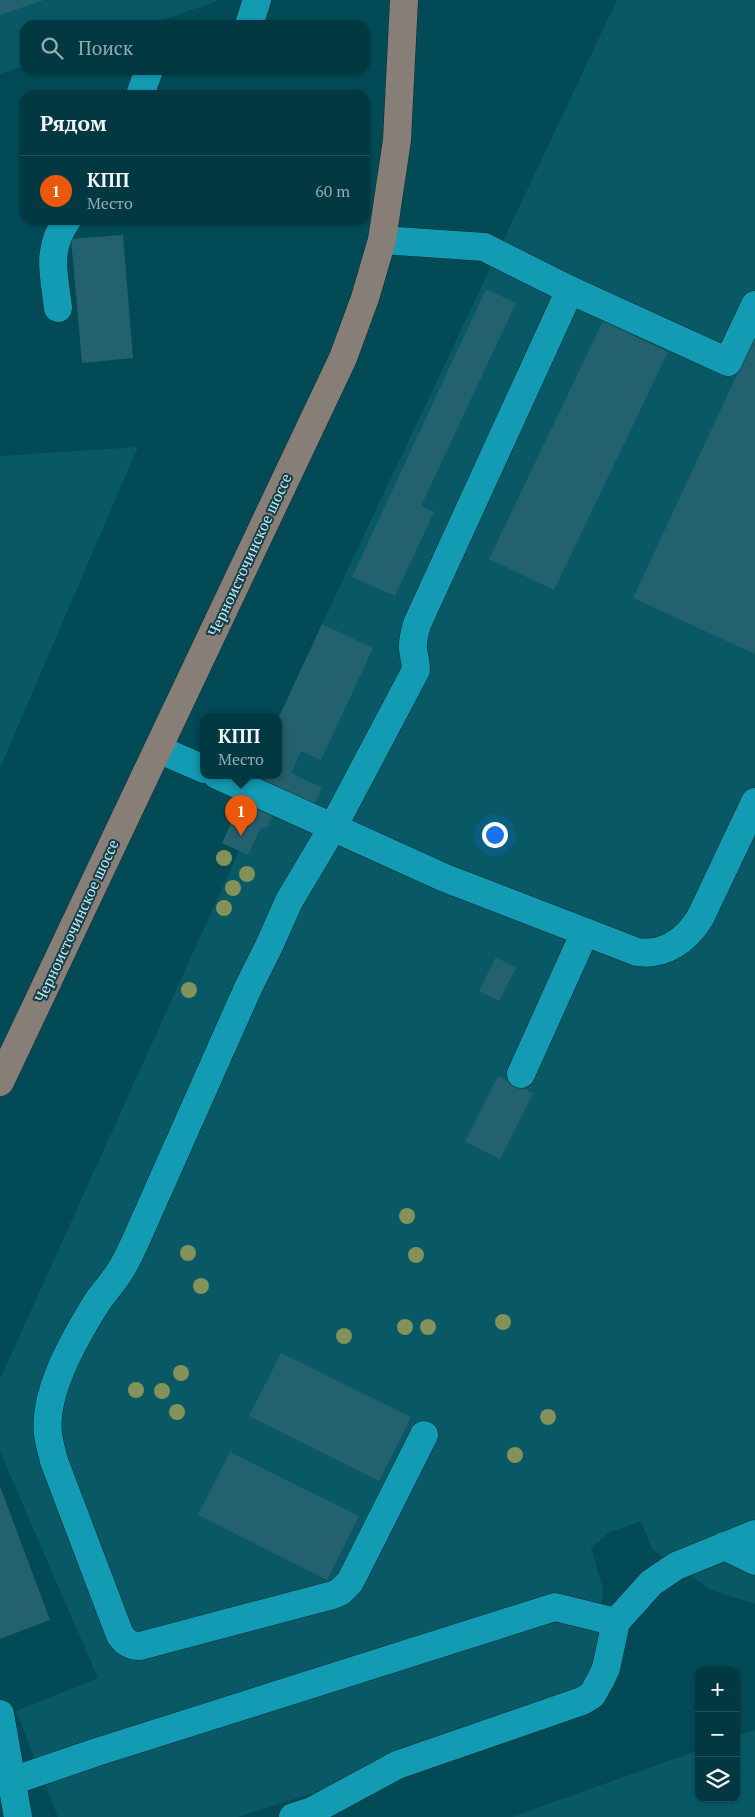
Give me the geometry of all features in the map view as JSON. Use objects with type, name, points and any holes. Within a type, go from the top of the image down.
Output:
[{"type":"main road","name":"Черноисточинское шоссе","points":[[0,1082],[342,358],[365,298],[382,240],[397,140],[404,0]]},
{"type":"lane","points":[[251,20],[257,0]]},
{"type":"lane","points":[[142,90],[147,75]]},
{"type":"lane","points":[[58,308],[52,255],[55,241],[64,225]]},
{"type":"lane","points":[[382,240],[484,247],[570,290],[728,362],[755,305]]},
{"type":"lane","points":[[424,1435],[350,1582],[340,1592],[140,1646],[132,1646],[124,1641],[120,1635],[54,1461],[48,1434],[48,1414],[64,1363],[83,1327],[132,1248],[289,901],[333,827],[416,670],[413,638],[417,624],[570,290]]},
{"type":"lane","points":[[158,749],[200,767]]},
{"type":"lane","points":[[226,779],[445,878],[638,952],[646,953],[655,953],[675,945],[693,929],[755,802]]},
{"type":"lane","points":[[521,1074],[585,932]]},
{"type":"lane","points":[[293,1817],[312,1811],[397,1765],[582,1701],[592,1695],[606,1668],[616,1622],[651,1582],[676,1566],[755,1534]]},
{"type":"lane","points":[[724,1546],[755,1561]]},
{"type":"lane","points":[[9,1784],[97,1752],[556,1607],[616,1622]]},
{"type":"lane","points":[[0,1714],[9,1784],[18,1817]]},
{"type":"shaded area","points":[[0,0],[218,1],[161,20],[20,20],[20,68],[0,74]]},
{"type":"shaded area","points":[[617,0],[755,0],[755,1604],[711,1590],[652,1549],[641,1521],[610,1532],[591,1548],[603,1589],[592,1704],[238,1817],[58,1817],[16,1711],[98,1678],[0,1452],[0,1379],[239,851],[222,843],[235,815],[247,821],[260,805],[265,779],[282,779],[282,740],[322,624]]},
{"type":"shaded area","points":[[138,447],[0,768],[0,456]]},
{"type":"shaded area","points":[[755,1730],[755,1817],[512,1817],[695,1751],[695,1802],[740,1802],[740,1735]]},
{"type":"building","points":[[0,0],[44,0],[0,15]]},
{"type":"building","points":[[123,235],[133,358],[82,363],[71,239]]},
{"type":"building","points":[[486,289],[516,303],[421,506],[434,512],[395,596],[352,577]]},
{"type":"building","points":[[603,321],[668,352],[554,590],[489,559]]},
{"type":"building","points":[[755,336],[755,654],[633,598]]},
{"type":"building","points":[[322,624],[373,648],[321,760],[301,751],[291,773],[322,788],[314,805],[264,782],[265,779],[282,779],[282,714],[280,714]]},
{"type":"building","points":[[260,805],[273,815],[267,827],[260,829],[248,855],[222,843],[235,815],[247,821],[253,808]]},
{"type":"building","points":[[496,957],[516,968],[499,1001],[479,991]]},
{"type":"building","points":[[498,1076],[533,1093],[500,1159],[465,1142]]},
{"type":"building","points":[[281,1353],[411,1417],[379,1481],[249,1416]]},
{"type":"building","points":[[230,1452],[359,1516],[327,1580],[198,1515]]},
{"type":"building","points":[[0,1486],[50,1620],[0,1639]]},
{"type":"place","name":"КПП","points":[[241,836]]}]
